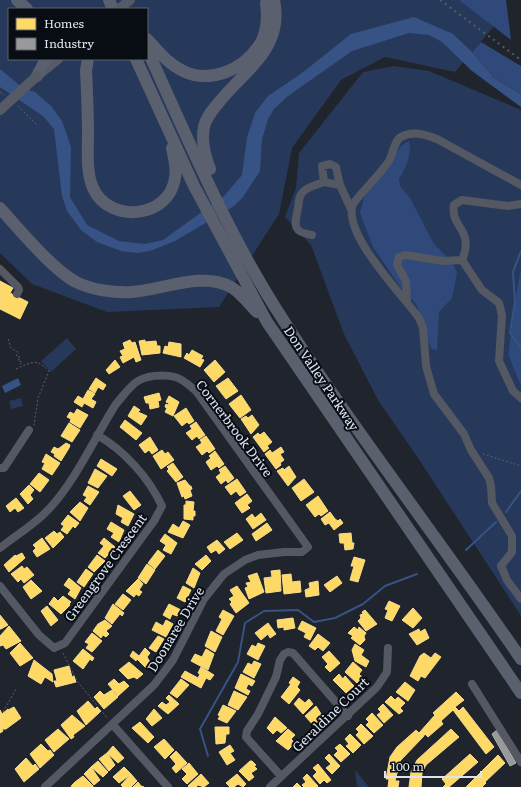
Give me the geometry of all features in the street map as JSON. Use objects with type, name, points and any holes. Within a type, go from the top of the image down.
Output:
[{"type":"highway","points":[[18,0],[26,8]]},
{"type":"highway","points":[[24,0],[33,8]]},
{"type":"highway","points":[[148,40],[169,63],[184,72],[216,76],[232,70],[246,60],[259,46],[265,31],[267,14],[266,0]]},
{"type":"highway","points":[[212,188],[212,174],[203,146],[204,127],[212,110],[262,56],[271,40],[275,24],[274,0]]},
{"type":"highway","name":"Don Valley Parkway","points":[[148,50],[212,188],[272,302],[328,386],[521,659]]},
{"type":"highway","points":[[37,76],[45,60]]},
{"type":"highway","points":[[88,60],[86,70],[89,171],[94,190],[107,205],[122,212],[143,212],[153,208],[169,193],[175,178],[175,169],[167,127]]},
{"type":"highway","name":"Don Valley Parkway","points":[[136,60],[194,186],[268,322],[521,693]]},
{"type":"highway","points":[[0,208],[59,270],[76,282],[100,290],[116,292],[133,292],[194,281],[215,282],[230,287],[268,322]]},
{"type":"main road","points":[[120,8],[130,0]]},
{"type":"main road","points":[[0,110],[57,60]]},
{"type":"street","points":[[232,70],[238,81]]},
{"type":"street","points":[[351,209],[352,204],[389,160],[400,137],[410,134],[424,134],[437,139],[521,185]]},
{"type":"street","points":[[324,182],[322,168],[330,164],[336,167],[340,185],[351,209],[358,236],[368,254],[407,301],[419,318],[423,328],[426,366],[434,394],[464,434],[471,450],[489,478],[492,503],[512,536],[512,552],[501,566],[507,580],[521,599]]},
{"type":"street","points":[[312,235],[302,233],[294,224],[299,199],[304,190],[324,182],[340,185]]},
{"type":"street","points":[[462,260],[466,249],[466,241],[453,212],[454,205],[457,202],[462,200],[508,206],[521,204]]},
{"type":"street","points":[[407,301],[406,281],[397,265],[399,257],[405,256],[443,261],[462,260]]},
{"type":"street","points":[[462,260],[482,290],[499,303],[502,315],[498,361],[510,387],[521,398]]},
{"type":"street","points":[[0,270],[18,287],[19,290],[17,294]]},
{"type":"street","name":"Cornerbrook Drive","points":[[0,548],[30,527],[48,510],[63,492],[116,404],[135,383],[145,378],[166,376],[176,377],[186,382],[196,391],[292,528],[304,541],[308,547],[306,550]]},
{"type":"street","points":[[0,468],[4,468],[29,430]]},
{"type":"street","name":"Greengrove Crescent","points":[[60,647],[65,643],[154,521],[162,506],[158,497],[127,456],[97,435]]},
{"type":"street","name":"Doonaree Drive","points":[[45,787],[145,695],[164,673],[173,660],[204,599],[224,574],[245,560],[258,555],[284,552],[297,553],[306,550]]},
{"type":"street","points":[[0,586],[43,640],[54,648],[60,647]]},
{"type":"street","name":"Geraldine Court","points":[[270,787],[348,716],[384,678],[388,661],[388,648]]},
{"type":"street","points":[[282,776],[246,737],[247,730],[258,714],[276,677],[280,660],[284,654],[288,652],[293,653],[348,716]]},
{"type":"street","points":[[472,684],[521,762]]},
{"type":"street","points":[[113,725],[168,787]]},
{"type":"path","points":[[0,92],[5,96]]},
{"type":"path","points":[[15,103],[36,125]]},
{"type":"path","points":[[8,339],[10,348],[18,352],[16,356],[20,357],[18,361],[22,362],[17,368],[34,362],[40,362],[49,371],[38,398],[35,424],[29,430]]},
{"type":"path","points":[[471,450],[521,466]]},
{"type":"path","points":[[60,647],[77,681],[113,725]]},
{"type":"path","points":[[3,712],[16,689]]},
{"type":"shaded area","points":[[0,0],[501,0],[506,12],[455,72],[385,57],[341,80],[292,148],[279,214],[219,307],[107,312],[32,284],[0,253]]},
{"type":"shaded area","points":[[459,0],[506,0],[511,40]]},
{"type":"shaded area","points":[[414,17],[453,34],[472,52],[494,78],[521,94],[521,107],[472,71],[442,42],[429,35],[409,33],[352,51],[288,96],[274,109],[268,119],[262,139],[260,171],[243,197],[234,206],[175,241],[150,251],[137,253],[121,251],[97,242],[81,230],[67,211],[62,196],[54,129],[43,116],[0,87],[0,69],[23,88],[35,92],[51,106],[62,121],[71,147],[70,197],[87,225],[119,241],[145,244],[163,240],[224,196],[242,175],[247,137],[255,113],[268,96],[302,73],[351,34]]},
{"type":"shaded area","points":[[481,42],[521,66],[521,94],[494,78],[472,52]]},
{"type":"shaded area","points":[[394,66],[429,71],[521,110],[521,269],[508,355],[521,386],[521,616],[420,461],[378,400],[344,334],[311,245],[285,217],[296,188],[299,153],[363,72]]},
{"type":"shaded area","points":[[409,141],[409,156],[399,179],[400,186],[410,198],[434,244],[451,261],[457,272],[452,298],[439,312],[437,350],[432,349],[424,333],[422,318],[416,304],[401,288],[373,247],[360,213],[365,194],[401,146]]},
{"type":"shaded area","points":[[521,269],[521,386],[508,355]]},
{"type":"shaded area","points":[[67,338],[76,349],[51,372],[41,361]]},
{"type":"shaded area","points":[[18,378],[21,385],[5,393],[2,386]]},
{"type":"shaded area","points":[[21,398],[23,406],[11,409],[9,401]]},
{"type":"shaded area","points":[[355,770],[369,787],[357,787]]},
{"type":"building: Homes","points":[[0,281],[13,288],[10,293],[28,302],[20,319],[0,309]]},
{"type":"building: Homes","points":[[130,340],[132,343],[135,342],[141,360],[136,362],[134,357],[123,363],[120,357],[123,356],[120,351],[125,349],[123,343]]},
{"type":"building: Homes","points":[[145,340],[145,342],[156,341],[157,346],[160,346],[160,353],[142,355],[139,341]]},
{"type":"building: Homes","points":[[169,342],[181,344],[181,357],[163,353],[165,346],[168,347]]},
{"type":"building: Homes","points":[[192,350],[203,356],[201,359],[204,360],[200,367],[184,358],[187,353],[189,355]]},
{"type":"building: Homes","points":[[115,360],[120,367],[109,374],[106,370]]},
{"type":"building: Homes","points":[[215,360],[225,372],[214,382],[204,370]]},
{"type":"building: Homes","points":[[96,378],[106,385],[103,390],[98,387],[95,393],[89,389]]},
{"type":"building: Homes","points":[[228,378],[238,391],[226,399],[216,386]]},
{"type":"building: Homes","points":[[88,390],[95,394],[91,399],[96,402],[93,408],[84,403],[82,407],[74,402],[78,396],[83,399]]},
{"type":"building: Homes","points":[[159,393],[161,400],[158,401],[159,407],[150,409],[149,403],[146,403],[144,397]]},
{"type":"building: Homes","points":[[241,395],[251,410],[240,418],[229,404]]},
{"type":"building: Homes","points":[[169,396],[179,402],[173,416],[165,412],[167,408],[165,407],[166,404],[168,405],[169,403],[166,402]]},
{"type":"building: Homes","points":[[134,406],[140,410],[138,412],[147,416],[141,425],[128,416]]},
{"type":"building: Homes","points":[[186,408],[194,421],[189,424],[187,422],[182,426],[174,416]]},
{"type":"building: Homes","points":[[77,409],[88,415],[80,428],[70,422],[71,419],[67,417],[70,412],[74,414]]},
{"type":"building: Homes","points":[[252,415],[259,425],[251,434],[241,419],[246,416],[248,418]]},
{"type":"building: Homes","points":[[125,420],[142,433],[136,440],[120,427]]},
{"type":"building: Homes","points":[[196,422],[205,435],[199,439],[197,436],[192,440],[186,433],[192,429],[190,426]]},
{"type":"building: Homes","points":[[69,423],[80,430],[72,442],[61,436]]},
{"type":"building: Homes","points":[[264,432],[272,442],[267,446],[269,448],[264,452],[253,437],[258,433],[260,435]]},
{"type":"building: Homes","points":[[206,436],[215,449],[209,453],[207,451],[202,455],[196,447],[202,443],[200,440]]},
{"type":"building: Homes","points":[[150,437],[158,450],[152,454],[149,450],[145,453],[139,445]]},
{"type":"building: Homes","points":[[66,443],[70,445],[61,461],[51,452],[54,447],[58,449]]},
{"type":"building: Homes","points":[[281,447],[284,452],[280,454],[284,460],[276,469],[265,454],[270,450],[272,453]]},
{"type":"building: Homes","points":[[162,450],[165,454],[168,452],[174,460],[161,469],[153,456]]},
{"type":"building: Homes","points":[[215,451],[224,464],[219,468],[217,466],[211,470],[206,462],[211,458],[209,456]]},
{"type":"building: Homes","points":[[46,454],[60,463],[52,475],[42,469],[45,463],[42,462]]},
{"type":"building: Homes","points":[[101,459],[117,469],[112,476],[97,466]]},
{"type":"building: Homes","points":[[173,463],[183,477],[176,482],[167,471],[169,469],[167,467]]},
{"type":"building: Homes","points":[[225,466],[234,478],[228,483],[226,480],[221,484],[216,477],[221,473],[219,470]]},
{"type":"building: Homes","points":[[289,466],[296,477],[288,486],[277,471],[283,468],[284,470]]},
{"type":"building: Homes","points":[[95,469],[107,476],[98,488],[88,483]]},
{"type":"building: Homes","points":[[39,473],[49,480],[40,492],[30,484]]},
{"type":"building: Homes","points":[[237,479],[246,492],[240,496],[236,491],[231,495],[225,487]]},
{"type":"building: Homes","points":[[304,479],[314,492],[301,501],[292,488]]},
{"type":"building: Homes","points":[[185,480],[190,486],[188,487],[191,486],[192,489],[190,490],[192,496],[185,499],[184,496],[182,497],[177,483]]},
{"type":"building: Homes","points":[[29,485],[34,490],[30,495],[33,499],[28,504],[20,494]]},
{"type":"building: Homes","points":[[88,486],[99,492],[90,505],[84,501],[87,497],[83,495]]},
{"type":"building: Homes","points":[[130,491],[141,505],[134,510],[123,496]]},
{"type":"building: Homes","points":[[247,494],[252,501],[247,505],[250,508],[242,513],[235,503]]},
{"type":"building: Homes","points":[[318,496],[328,511],[321,516],[319,514],[315,517],[306,505]]},
{"type":"building: Homes","points":[[16,498],[24,508],[18,512],[15,508],[10,512],[6,506]]},
{"type":"building: Homes","points":[[186,501],[194,502],[193,511],[195,511],[195,516],[193,516],[193,520],[184,519],[184,505],[186,505]]},
{"type":"building: Homes","points":[[80,502],[88,508],[80,521],[70,512]]},
{"type":"building: Homes","points":[[118,505],[134,514],[128,526],[121,522],[123,518],[116,514]]},
{"type":"building: Homes","points":[[330,512],[335,519],[338,521],[340,519],[343,523],[334,530],[329,523],[325,525],[321,519]]},
{"type":"building: Homes","points":[[261,513],[266,520],[253,529],[246,519],[252,514],[255,518]]},
{"type":"building: Homes","points":[[68,515],[79,523],[75,528],[73,526],[67,534],[61,530],[64,526],[61,524]]},
{"type":"building: Homes","points":[[183,521],[190,525],[183,538],[168,532],[173,524],[179,528]]},
{"type":"building: Homes","points":[[111,522],[124,530],[119,542],[111,537],[114,533],[107,529]]},
{"type":"building: Homes","points":[[267,523],[272,530],[256,541],[252,534]]},
{"type":"building: Homes","points":[[54,531],[57,534],[60,532],[64,537],[53,548],[45,538]]},
{"type":"building: Homes","points":[[237,533],[243,540],[230,549],[224,542]]},
{"type":"building: Homes","points":[[351,533],[352,543],[354,543],[353,549],[345,550],[344,543],[340,543],[339,534]]},
{"type":"building: Homes","points":[[165,534],[177,543],[171,554],[163,550],[166,545],[160,541]]},
{"type":"building: Homes","points":[[42,538],[50,549],[37,557],[33,551],[36,548],[33,545]]},
{"type":"building: Homes","points":[[104,538],[115,547],[105,558],[98,553],[104,546],[100,543]]},
{"type":"building: Homes","points":[[217,540],[225,549],[219,554],[216,550],[211,553],[207,547]]},
{"type":"building: Homes","points":[[158,550],[165,556],[155,569],[148,563]]},
{"type":"building: Homes","points":[[22,553],[25,558],[9,572],[4,565],[15,555],[16,556]]},
{"type":"building: Homes","points":[[97,555],[105,561],[94,572],[88,567]]},
{"type":"building: Homes","points":[[206,555],[211,561],[202,570],[195,564]]},
{"type":"building: Homes","points":[[354,557],[365,560],[358,582],[350,580],[354,566],[351,566]]},
{"type":"building: Homes","points":[[147,564],[155,570],[146,584],[138,578]]},
{"type":"building: Homes","points":[[22,566],[24,569],[27,567],[34,575],[24,583],[21,579],[18,582],[11,574]]},
{"type":"building: Homes","points":[[193,568],[200,573],[194,588],[186,583]]},
{"type":"building: Homes","points":[[86,569],[93,574],[84,587],[77,582]]},
{"type":"building: Homes","points":[[280,570],[281,591],[266,593],[264,578],[272,577],[271,571]]},
{"type":"building: Homes","points":[[257,573],[264,592],[249,599],[245,588],[248,587],[246,583],[251,582],[248,576]]},
{"type":"building: Homes","points":[[291,574],[292,582],[300,581],[301,592],[284,594],[282,575]]},
{"type":"building: Homes","points":[[337,576],[342,583],[330,592],[324,585]]},
{"type":"building: Homes","points":[[69,578],[81,588],[75,599],[68,594],[71,590],[64,585]]},
{"type":"building: Homes","points":[[138,579],[143,584],[139,590],[142,592],[139,596],[136,594],[134,597],[126,591]]},
{"type":"building: Homes","points":[[31,580],[42,591],[31,599],[23,587]]},
{"type":"building: Homes","points":[[318,581],[319,595],[306,597],[305,590],[310,588],[309,583]]},
{"type":"building: Homes","points":[[183,586],[191,590],[185,602],[177,598]]},
{"type":"building: Homes","points":[[237,586],[249,603],[236,613],[230,604],[232,602],[229,599],[234,596],[230,590]]},
{"type":"building: Homes","points":[[123,594],[131,600],[123,610],[115,604]]},
{"type":"building: Homes","points":[[63,596],[71,602],[61,614],[49,604],[54,597],[58,601]]},
{"type":"building: Homes","points":[[389,601],[400,606],[392,621],[385,618],[388,610],[385,609]]},
{"type":"building: Homes","points":[[113,604],[124,613],[122,616],[120,614],[112,624],[105,618]]},
{"type":"building: Homes","points":[[169,604],[181,610],[177,616],[172,614],[170,619],[163,615]]},
{"type":"building: Homes","points":[[47,606],[58,620],[51,626],[41,611]]},
{"type":"building: Homes","points":[[413,608],[422,618],[413,628],[402,620]]},
{"type":"building: Homes","points":[[223,610],[234,616],[223,635],[216,631],[222,619],[219,617]]},
{"type":"building: Homes","points":[[365,610],[377,624],[366,631],[358,621],[361,618],[360,615],[363,614],[362,612]]},
{"type":"building: Homes","points":[[0,615],[8,625],[1,629],[0,629]]},
{"type":"building: Homes","points":[[293,618],[295,628],[284,630],[284,627],[278,628],[277,620]]},
{"type":"building: Homes","points":[[105,620],[112,626],[106,631],[109,634],[106,637],[103,635],[101,638],[93,631],[98,624]]},
{"type":"building: Homes","points":[[166,620],[173,624],[166,637],[152,630],[156,622],[163,626]]},
{"type":"building: Homes","points":[[302,621],[316,628],[310,640],[304,637],[306,633],[298,629]]},
{"type":"building: Homes","points":[[268,623],[276,634],[270,638],[268,634],[261,640],[255,633]]},
{"type":"building: Homes","points":[[9,626],[21,641],[6,649],[3,645],[0,646],[0,636]]},
{"type":"building: Homes","points":[[354,627],[358,630],[359,627],[366,633],[364,636],[365,640],[360,645],[351,638],[353,636],[348,633]]},
{"type":"building: Homes","points":[[419,629],[420,632],[425,629],[429,638],[417,645],[409,634]]},
{"type":"building: Homes","points":[[211,631],[222,637],[215,652],[205,646]]},
{"type":"building: Homes","points":[[92,633],[102,641],[92,652],[86,648],[89,644],[85,642]]},
{"type":"building: Homes","points":[[318,634],[330,643],[323,651],[318,647],[315,650],[309,646]]},
{"type":"building: Homes","points":[[158,636],[164,639],[156,652],[149,648]]},
{"type":"building: Homes","points":[[20,643],[33,658],[20,666],[10,653]]},
{"type":"building: Homes","points":[[258,643],[265,646],[258,660],[247,654],[252,645],[256,647]]},
{"type":"building: Homes","points":[[355,644],[364,650],[361,655],[369,661],[366,667],[355,661],[352,650]]},
{"type":"building: Homes","points":[[145,648],[150,653],[147,657],[150,662],[146,668],[137,659],[136,661],[130,656],[133,651],[139,656]]},
{"type":"building: Homes","points":[[83,649],[94,658],[92,661],[90,659],[83,669],[73,661]]},
{"type":"building: Homes","points":[[206,649],[214,654],[208,670],[191,661],[195,654],[202,657]]},
{"type":"building: Homes","points":[[329,651],[340,663],[330,672],[325,667],[328,664],[322,657]]},
{"type":"building: Homes","points":[[424,653],[431,658],[435,653],[441,657],[425,678],[421,676],[418,681],[410,676],[420,656]]},
{"type":"building: Homes","points":[[34,660],[52,674],[53,682],[45,677],[41,684],[28,676]]},
{"type":"building: Homes","points":[[254,661],[261,664],[254,678],[243,672],[248,663],[252,665]]},
{"type":"building: Homes","points":[[129,662],[143,674],[137,679],[134,677],[128,679],[119,670]]},
{"type":"building: Homes","points":[[353,662],[362,670],[359,674],[362,677],[357,683],[345,672]]},
{"type":"building: Homes","points":[[69,666],[72,677],[74,676],[76,682],[56,687],[54,681],[57,681],[54,670]]},
{"type":"building: Homes","points":[[201,667],[214,675],[210,680],[206,678],[201,688],[181,677],[185,671],[198,678],[200,674],[198,673]]},
{"type":"building: Homes","points":[[241,674],[255,681],[252,686],[248,684],[246,689],[250,691],[248,695],[235,688]]},
{"type":"building: Homes","points":[[339,674],[343,679],[345,676],[354,686],[346,693],[333,680]]},
{"type":"building: Homes","points":[[293,677],[300,682],[297,687],[300,690],[289,704],[281,697],[291,684],[289,683]]},
{"type":"building: Homes","points":[[114,679],[119,684],[124,681],[129,686],[118,696],[108,684]]},
{"type":"building: Homes","points":[[181,679],[189,685],[177,698],[170,693]]},
{"type":"building: Homes","points":[[405,682],[415,690],[408,701],[396,692]]},
{"type":"building: Homes","points":[[112,690],[118,697],[104,709],[94,697],[100,691],[104,695]]},
{"type":"building: Homes","points":[[234,691],[247,697],[238,710],[228,705]]},
{"type":"building: Homes","points":[[456,692],[464,700],[455,707],[459,711],[463,707],[494,747],[486,754],[453,710],[441,721],[443,724],[428,737],[425,734],[423,737],[419,733],[435,715],[433,713]]},
{"type":"building: Homes","points":[[169,695],[179,704],[168,714],[158,706],[162,702],[166,705],[170,702],[166,698]]},
{"type":"building: Homes","points":[[391,696],[395,700],[398,697],[405,703],[400,708],[403,711],[399,714],[385,702]]},
{"type":"building: Homes","points":[[299,698],[305,703],[309,699],[313,704],[303,714],[294,704]]},
{"type":"building: Homes","points":[[88,701],[95,709],[97,707],[101,711],[86,725],[77,711]]},
{"type":"building: Homes","points":[[383,704],[393,715],[384,723],[377,715],[381,712],[378,709]]},
{"type":"building: Homes","points":[[223,705],[236,711],[227,723],[218,719],[220,716],[218,715]]},
{"type":"building: Homes","points":[[316,706],[323,717],[314,726],[305,716]]},
{"type":"building: Homes","points":[[14,707],[21,718],[6,729],[2,729],[3,731],[0,733],[0,710],[2,714],[8,709]]},
{"type":"building: Homes","points":[[154,709],[162,718],[152,726],[146,719]]},
{"type":"building: Homes","points":[[372,713],[383,725],[374,733],[366,725],[369,722],[366,719]]},
{"type":"building: Homes","points":[[72,715],[85,726],[73,735],[74,737],[71,739],[61,725]]},
{"type":"building: Homes","points":[[275,717],[287,728],[281,733],[277,730],[273,734],[267,728]]},
{"type":"building: Homes","points":[[140,722],[154,737],[148,743],[132,728]]},
{"type":"building: Homes","points":[[361,724],[373,736],[364,744],[356,735],[359,732],[356,729]]},
{"type":"building: Homes","points":[[215,727],[229,727],[229,734],[226,734],[225,743],[216,744]]},
{"type":"building: Homes","points":[[58,729],[69,739],[54,752],[45,740]]},
{"type":"building: Homes","points":[[288,729],[295,735],[291,739],[295,743],[288,750],[276,741]]},
{"type":"building: Homes","points":[[451,729],[459,737],[426,765],[422,773],[421,787],[409,787],[411,772],[417,760]]},
{"type":"building: Homes","points":[[416,730],[423,737],[400,761],[395,781],[399,781],[398,787],[388,787],[389,779],[386,779],[390,757],[397,747]]},
{"type":"building: Homes","points":[[350,734],[361,745],[353,753],[346,746],[349,744],[345,739]]},
{"type":"building: Homes","points":[[164,739],[174,750],[165,759],[154,747]]},
{"type":"building: Homes","points":[[41,744],[48,751],[50,750],[54,755],[40,768],[30,754]]},
{"type":"building: Homes","points":[[340,744],[350,754],[341,762],[334,755],[338,751],[335,748]]},
{"type":"building: Homes","points":[[230,745],[234,751],[230,753],[235,760],[227,765],[219,752]]},
{"type":"building: Homes","points":[[113,746],[124,758],[118,763],[107,753]]},
{"type":"building: Homes","points":[[176,751],[187,763],[176,773],[172,768],[176,764],[170,757]]},
{"type":"building: Homes","points":[[107,753],[115,765],[109,771],[99,759]]},
{"type":"building: Homes","points":[[329,754],[340,766],[332,774],[326,768],[331,764],[325,758]]},
{"type":"building: Homes","points":[[470,754],[478,762],[449,787],[443,787],[446,784],[442,779]]},
{"type":"building: Homes","points":[[498,755],[505,763],[485,782],[486,783],[482,787],[466,787]]},
{"type":"building: Homes","points":[[26,758],[33,766],[35,764],[39,769],[24,782],[15,769]]},
{"type":"building: Homes","points":[[98,761],[108,772],[103,777],[91,767]]},
{"type":"building: Homes","points":[[250,761],[256,765],[254,766],[257,769],[251,773],[254,777],[249,781],[239,771]]},
{"type":"building: Homes","points":[[189,763],[198,774],[187,784],[182,779],[187,774],[182,769]]},
{"type":"building: Homes","points":[[318,764],[331,780],[327,783],[324,780],[320,784],[313,776],[317,772],[313,768]]},
{"type":"building: Homes","points":[[91,767],[100,780],[94,785],[84,774]]},
{"type":"building: Homes","points":[[124,767],[131,774],[119,783],[113,777]]},
{"type":"building: Homes","points":[[131,774],[137,781],[131,787],[123,787],[121,785]]},
{"type":"building: Homes","points":[[201,774],[209,783],[204,787],[198,785],[196,787],[188,786]]},
{"type":"building: Homes","points":[[237,774],[246,784],[243,787],[238,784],[234,787],[230,787],[226,783]]},
{"type":"building: Homes","points":[[307,774],[318,786],[317,787],[304,787],[302,785],[306,782],[303,778]]},
{"type":"building: Homes","points":[[83,776],[93,787],[80,787],[75,782]]},
{"type":"building: Homes","points":[[75,782],[80,787],[71,787]]},
{"type":"building: Homes","points":[[138,782],[141,786],[144,787],[133,787]]},
{"type":"building: Homes","points":[[297,783],[301,787],[293,787]]},
{"type":"building: Industry","points":[[497,730],[516,763],[510,766],[492,734]]},
{"type":"waterway","points":[[521,251],[513,272],[515,302],[510,333],[521,348]]},
{"type":"waterway","points":[[506,512],[521,491]]},
{"type":"waterway","points":[[466,550],[496,522]]},
{"type":"waterway","points":[[208,756],[200,729],[238,662],[245,623],[264,611],[298,610],[314,622],[335,618],[363,604],[385,586],[417,574]]},
{"type":"railway","points":[[440,0],[521,60]]}]
